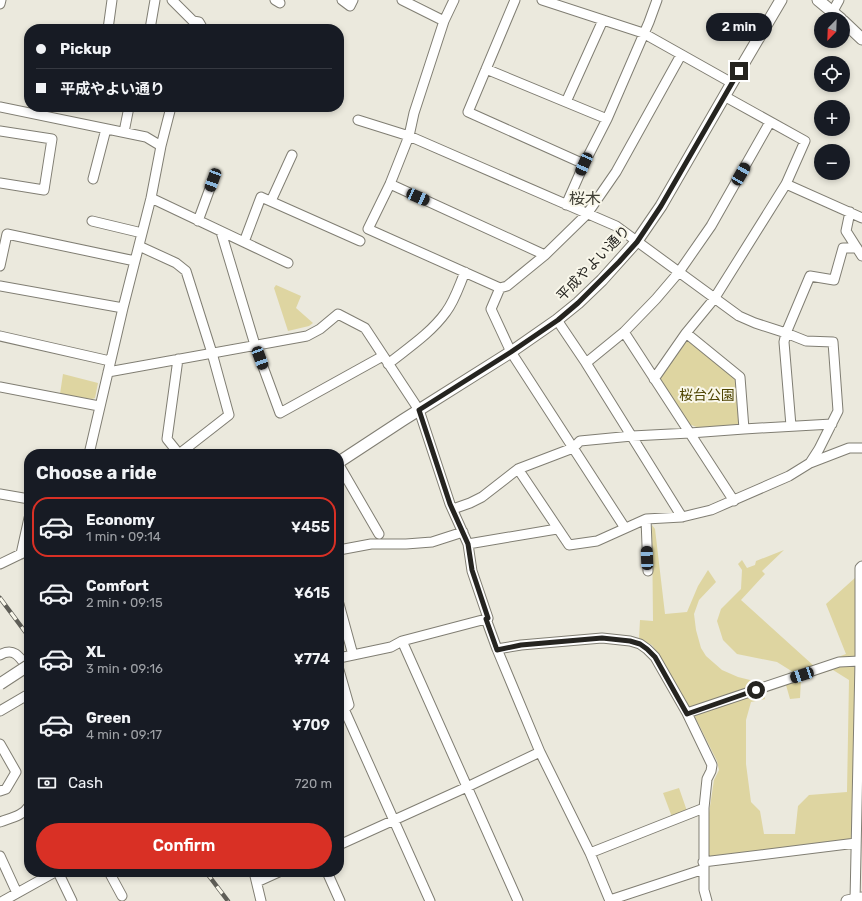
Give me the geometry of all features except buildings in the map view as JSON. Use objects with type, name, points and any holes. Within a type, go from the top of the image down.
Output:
[{"type":"street","points":[[0,4],[1,0]]},
{"type":"street","points":[[109,24],[112,0]]},
{"type":"street","points":[[151,24],[155,0]]},
{"type":"street","points":[[172,0],[191,24]]},
{"type":"street","points":[[342,0],[350,6],[353,0]]},
{"type":"street","points":[[402,0],[444,22]]},
{"type":"street","points":[[454,0],[444,22],[414,113],[409,136],[390,184],[368,229],[500,288],[507,286],[546,255],[587,214],[616,172],[681,55]]},
{"type":"street","points":[[515,0],[468,112],[584,164]]},
{"type":"street","points":[[542,0],[643,34],[732,83]]},
{"type":"street","points":[[566,205],[584,164],[607,119],[657,0]]},
{"type":"street","name":"平成やよい通り","points":[[344,460],[558,320],[602,280],[637,242],[661,206],[781,0]]},
{"type":"street","points":[[818,0],[833,12]]},
{"type":"street","points":[[839,0],[839,12]]},
{"type":"street","points":[[566,102],[603,20]]},
{"type":"street","points":[[850,28],[862,39]]},
{"type":"street","points":[[486,69],[607,119]]},
{"type":"street","points":[[654,379],[686,333],[714,299],[786,184],[805,141],[724,96]]},
{"type":"street","points":[[0,107],[24,112]]},
{"type":"street","points":[[24,112],[146,137],[161,146]]},
{"type":"street","points":[[124,132],[128,112]]},
{"type":"street","points":[[90,449],[99,406],[151,198],[161,146],[170,112]]},
{"type":"street","points":[[358,120],[409,136],[616,226],[739,316],[806,342],[833,342],[838,411],[810,463]]},
{"type":"street","points":[[586,363],[624,332],[656,299],[679,272],[711,226],[770,122]]},
{"type":"street","points":[[93,179],[106,129]]},
{"type":"street","points":[[0,131],[52,139],[44,190],[0,182]]},
{"type":"street","points":[[271,201],[292,155]]},
{"type":"street","points":[[198,221],[213,180]]},
{"type":"street","points":[[390,184],[546,255]]},
{"type":"street","points":[[786,184],[862,218]]},
{"type":"street","points":[[244,242],[261,197],[360,241]]},
{"type":"street","points":[[151,198],[288,263]]},
{"type":"street","points":[[850,212],[846,231],[862,256]]},
{"type":"street","points":[[92,221],[142,233]]},
{"type":"street","points":[[221,232],[255,345],[280,413],[385,360],[428,332],[446,312],[455,297],[465,272]]},
{"type":"street","points":[[0,266],[7,234],[135,261]]},
{"type":"street","points":[[139,246],[176,263],[186,271],[212,353],[229,415],[185,449]]},
{"type":"street","points":[[791,426],[784,342],[786,333],[810,276],[834,280],[843,248],[857,248]]},
{"type":"street","points":[[0,286],[123,308]]},
{"type":"street","points":[[500,288],[491,309],[511,352],[624,528]]},
{"type":"street","points":[[108,372],[307,336],[320,330],[338,314],[365,328],[419,410],[450,504],[468,544],[472,570],[488,618],[486,619],[497,650],[540,752],[590,853],[610,901],[704,866],[856,842]]},
{"type":"street","points":[[558,320],[682,517]]},
{"type":"street","points":[[624,332],[734,500]]},
{"type":"street","points":[[686,333],[740,377],[744,429]]},
{"type":"street","points":[[0,336],[110,361]]},
{"type":"street","points":[[175,449],[167,439],[178,359]]},
{"type":"street","points":[[0,387],[99,406]]},
{"type":"street","points":[[453,509],[482,497],[518,469],[573,448],[580,441],[632,436],[690,434],[832,424]]},
{"type":"street","points":[[518,469],[569,545],[597,541],[646,519],[682,517],[711,510],[789,476],[810,463],[849,448],[862,448]]},
{"type":"street","points":[[344,472],[379,534]]},
{"type":"street","points":[[0,494],[24,498]]},
{"type":"street","points":[[646,519],[648,571]]},
{"type":"street","points":[[468,544],[557,529]]},
{"type":"street","points":[[344,549],[371,544],[432,542],[463,532]]},
{"type":"street","points":[[0,564],[24,552]]},
{"type":"street","points":[[855,900],[856,842],[859,827],[861,661],[860,568],[862,566]]},
{"type":"street","points":[[344,657],[391,647],[402,641],[486,619]]},
{"type":"street","points":[[344,622],[353,655]]},
{"type":"street","points":[[497,650],[521,645],[602,638],[630,641],[640,644],[655,657],[687,714],[712,765],[707,779],[704,808],[704,890],[707,901]]},
{"type":"street","points":[[402,641],[518,901]]},
{"type":"street","points":[[0,655],[5,652],[12,651],[18,654],[24,663]]},
{"type":"street","points":[[687,714],[839,662],[861,661]]},
{"type":"street","points":[[0,684],[24,668]]},
{"type":"street","points":[[344,688],[349,705],[344,709],[430,901]]},
{"type":"street","points":[[0,711],[24,697]]},
{"type":"street","points":[[0,744],[16,772],[6,789],[0,791]]},
{"type":"street","points":[[344,843],[540,752]]},
{"type":"street","points":[[590,853],[704,808]]},
{"type":"street","points":[[0,822],[19,815],[24,811]]},
{"type":"street","points":[[0,856],[17,893]]},
{"type":"street","points":[[3,901],[46,877]]},
{"type":"street","points":[[60,877],[72,901]]},
{"type":"street","points":[[112,877],[122,896]]},
{"type":"street","points":[[256,877],[261,901]]},
{"type":"street","points":[[257,882],[268,877]]},
{"type":"street","points":[[329,877],[340,901]]},
{"type":"green space","points":[[276,285],[301,296],[296,308],[313,323],[309,326],[288,331],[274,288]]},
{"type":"green space","name":"桜台公園","points":[[690,341],[738,377],[741,426],[699,428],[689,424],[659,379],[686,342]]},
{"type":"green space","points":[[63,374],[98,383],[95,398],[92,399],[60,394]]},
{"type":"green space","points":[[652,525],[655,529],[665,614],[687,612],[698,586],[708,570],[716,582],[699,600],[694,614],[696,630],[701,648],[706,656],[722,670],[738,677],[762,683],[765,699],[751,702],[746,720],[746,764],[751,802],[760,811],[764,834],[795,834],[798,806],[809,795],[847,792],[849,680],[833,670],[801,679],[800,698],[790,699],[786,685],[793,672],[777,662],[737,654],[723,640],[717,621],[721,609],[741,589],[742,570],[738,564],[742,560],[747,568],[755,565],[756,561],[784,550],[762,571],[765,574],[741,600],[814,666],[846,654],[826,604],[856,577],[852,840],[710,857],[708,856],[709,813],[714,780],[719,770],[717,761],[695,717],[686,705],[666,667],[652,645],[639,639],[640,620],[653,621]]},
{"type":"green space","points":[[679,788],[687,811],[672,817],[663,793]]},
{"type":"railway","points":[[0,598],[24,630]]},
{"type":"railway","points":[[210,877],[228,901]]},
{"type":"district","name":"桜木","points":[[585,198]]},
{"type":"route","points":[[739,71],[661,206],[637,242],[619,262],[578,303],[558,320],[511,352],[419,410],[450,504],[468,544],[472,570],[488,618],[486,619],[497,650],[521,645],[602,638],[630,641],[640,644],[655,657],[687,714],[756,690]]}]
